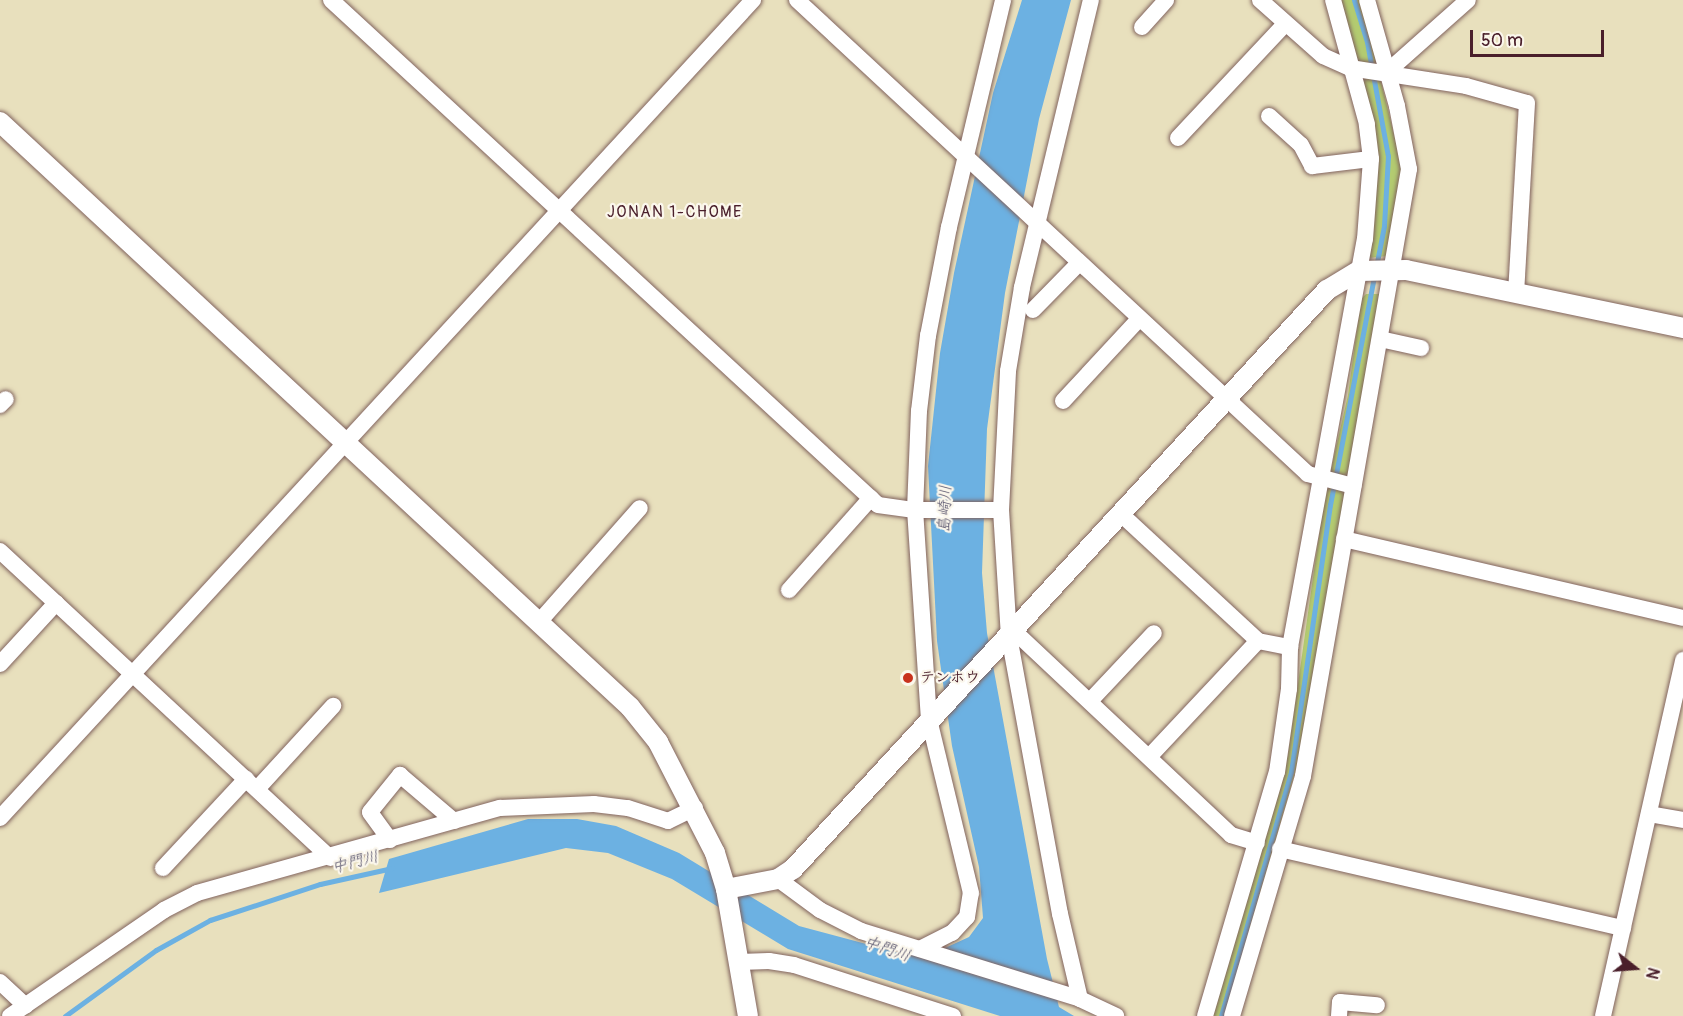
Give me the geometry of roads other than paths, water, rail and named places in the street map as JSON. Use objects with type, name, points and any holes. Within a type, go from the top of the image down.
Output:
[{"type":"street","points":[[331,0],[878,505],[919,510],[997,510]]},
{"type":"street","points":[[0,818],[343,442],[753,0]]},
{"type":"street","points":[[797,0],[1139,320],[1308,474],[1353,486]]},
{"type":"street","points":[[928,952],[952,933],[967,916],[971,893],[934,715],[919,510],[928,336],[1003,0]]},
{"type":"street","points":[[1075,999],[1006,639],[997,510],[1008,371],[1022,287],[1035,222],[1091,0]]},
{"type":"street","points":[[1142,27],[1166,0]]},
{"type":"street","points":[[1260,0],[1323,56],[1354,69],[1386,71],[1466,86],[1527,103],[1516,294]]},
{"type":"street","points":[[1232,1016],[1303,776],[1380,339],[1371,159],[1367,124],[1354,69],[1333,0]]},
{"type":"street","points":[[1204,1016],[1257,843],[1284,734],[1290,647],[1322,479],[1375,270],[1409,169],[1367,0]]},
{"type":"street","points":[[1386,71],[1468,0]]},
{"type":"street","points":[[1178,138],[1285,24]]},
{"type":"street","points":[[1269,116],[1301,145],[1312,166],[1371,159]]},
{"type":"street","points":[[0,122],[630,707],[658,742],[694,808],[726,889],[748,1016]]},
{"type":"street","points":[[1033,310],[1079,263]]},
{"type":"street","points":[[726,889],[778,879],[793,869],[1327,290],[1375,270],[1516,294],[1683,328]]},
{"type":"street","points":[[1063,402],[1139,320]]},
{"type":"street","points":[[1380,339],[1421,348]]},
{"type":"street","points":[[789,590],[871,498]]},
{"type":"street","points":[[538,622],[640,508]]},
{"type":"street","points":[[1121,514],[1258,641],[1290,647]]},
{"type":"street","points":[[1344,539],[1683,618]]},
{"type":"street","points":[[0,551],[330,858]]},
{"type":"street","points":[[0,664],[56,603]]},
{"type":"street","points":[[1090,701],[1154,633]]},
{"type":"street","points":[[1006,639],[1090,701],[1231,835],[1257,843]]},
{"type":"street","points":[[1149,757],[1258,641]]},
{"type":"street","points":[[1603,1016],[1683,660]]},
{"type":"street","points":[[163,868],[333,706]]},
{"type":"street","points":[[390,840],[370,812],[400,775],[453,821]]},
{"type":"street","points":[[10,1016],[164,910],[197,893],[330,858],[500,808],[594,804],[628,808],[668,821],[694,808]]},
{"type":"street","points":[[1649,814],[1683,820]]},
{"type":"street","points":[[1281,849],[1623,928]]},
{"type":"street","points":[[778,879],[791,892],[844,923],[1075,999],[1116,1016]]},
{"type":"street","points":[[739,962],[769,961],[794,965],[953,1016]]},
{"type":"street","points":[[0,982],[26,1005]]},
{"type":"street","points":[[1339,1016],[1340,1002],[1377,1005]]},
{"type":"water","name":"島崎川","points":[[1022,0],[1071,0],[1039,119],[1005,293],[987,429],[982,573],[987,633],[1047,959],[1059,1007],[1074,1016],[1000,1016],[788,949],[672,879],[608,853],[566,848],[379,893],[389,859],[528,819],[577,819],[616,826],[679,853],[799,926],[900,953],[945,948],[969,937],[983,918],[979,867],[952,746],[937,641],[928,466],[940,353],[954,273],[993,93]]},
{"type":"waterway","points":[[1354,0],[1367,42],[1388,156],[1384,226],[1376,267]]},
{"type":"waterway","points":[[1221,1016],[1291,772],[1330,505],[1374,276]]},
{"type":"waterway","name":"中門川","points":[[65,1016],[156,950],[210,920],[320,884],[392,868]]},
{"type":"place","name":"テンホウ","points":[[908,678]]},
{"type":"district","name":"JONAN 1-CHOME","points":[[675,212]]}]
